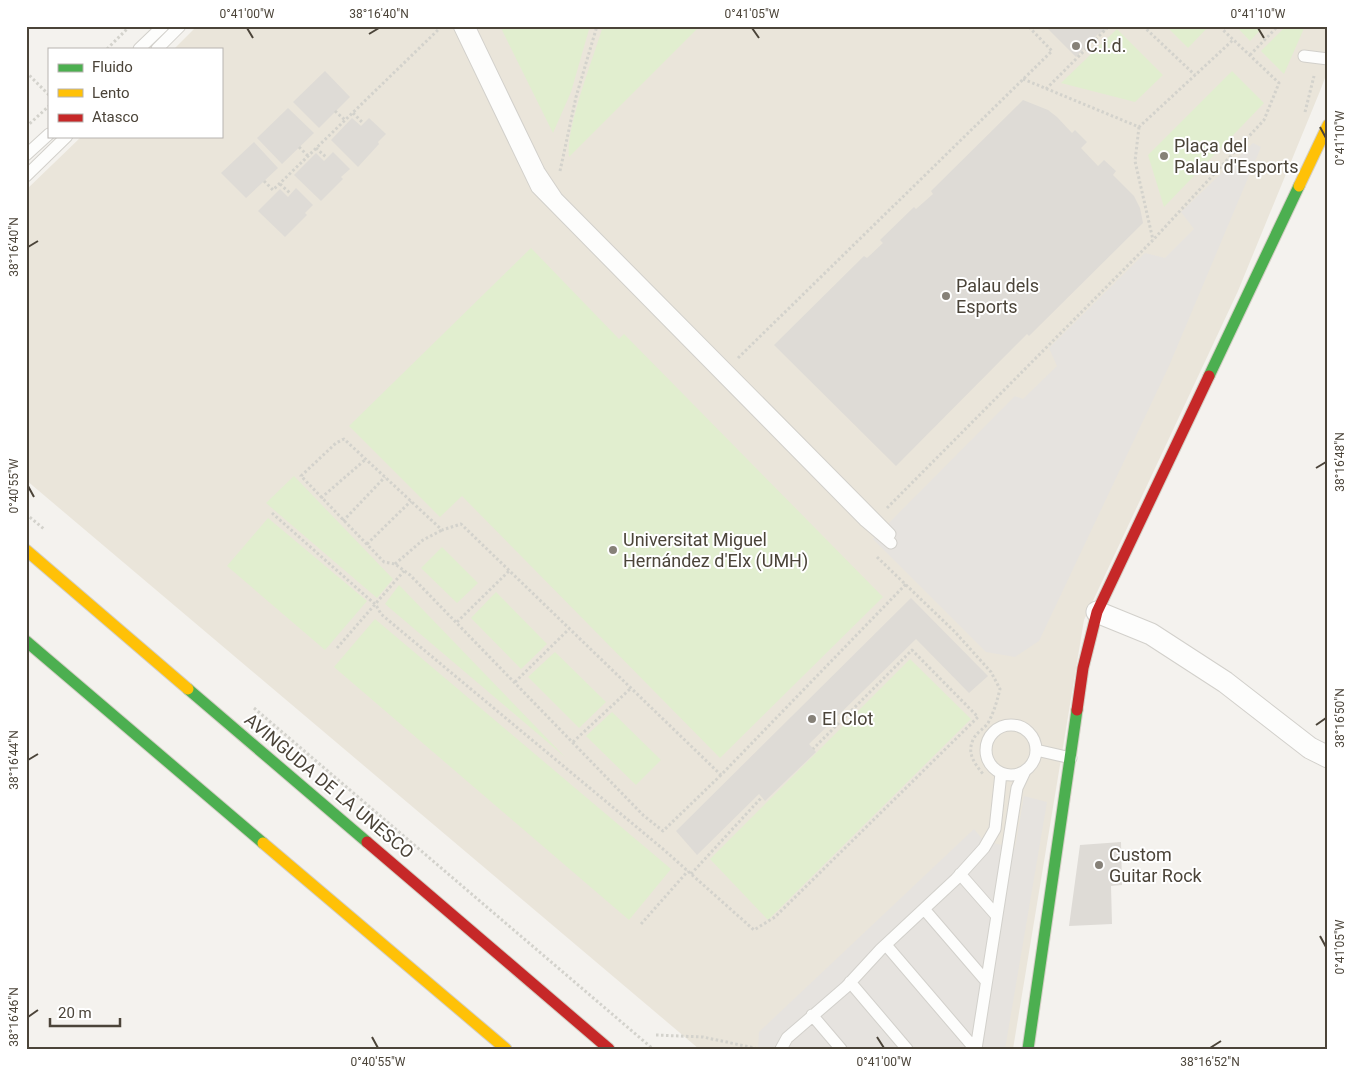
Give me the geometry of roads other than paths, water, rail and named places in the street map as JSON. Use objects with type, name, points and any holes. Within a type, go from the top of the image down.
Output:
[{"type":"main road","points":[[1028,1049],[1083,668],[1097,612],[1328,125]]},
{"type":"main road","name":"AVINGUDA DE LA UNESCO","points":[[26,550],[609,1049]]},
{"type":"main road","points":[[26,641],[506,1049]]},
{"type":"street","points":[[1097,612],[1151,634],[1225,682],[1310,748],[1328,757]]},
{"type":"lane","points":[[140,48],[163,26]]},
{"type":"lane","points":[[158,48],[180,26]]},
{"type":"lane","points":[[459,26],[537,188],[686,341],[891,539],[558,198],[539,171],[469,26]]},
{"type":"lane","points":[[1304,56],[1328,58]]},
{"type":"lane","points":[[26,155],[48,135]]},
{"type":"lane","points":[[26,176],[65,138]]},
{"type":"lane","points":[[976,1049],[1017,788],[1025,771],[1033,762],[1036,750],[1034,739],[1027,730],[1018,725],[1008,724],[998,728],[990,736],[986,746],[987,757],[992,767],[1001,773],[1014,775],[1025,771]]},
{"type":"lane","points":[[1036,750],[1071,758]]},
{"type":"lane","points":[[781,1049],[788,1038],[850,982],[984,848],[996,830],[1001,773]]},
{"type":"lane","points":[[960,874],[996,915]]},
{"type":"lane","points":[[924,910],[986,981]]},
{"type":"lane","points":[[886,945],[976,1049]]},
{"type":"lane","points":[[850,982],[907,1049]]},
{"type":"lane","points":[[812,1015],[841,1049]]},
{"type":"place","name":"C.i.d.","points":[[1076,46]]},
{"type":"place","name":"Plaça del Palau d'Esports","points":[[1164,156]]},
{"type":"place","name":"Palau dels Esports","points":[[946,296]]},
{"type":"place","name":"Universitat Miguel Hernández d'Elx (UMH)","points":[[613,550]]},
{"type":"place","name":"El Clot","points":[[812,719]]},
{"type":"place","name":"Custom Guitar Rock","points":[[1099,865]]}]
